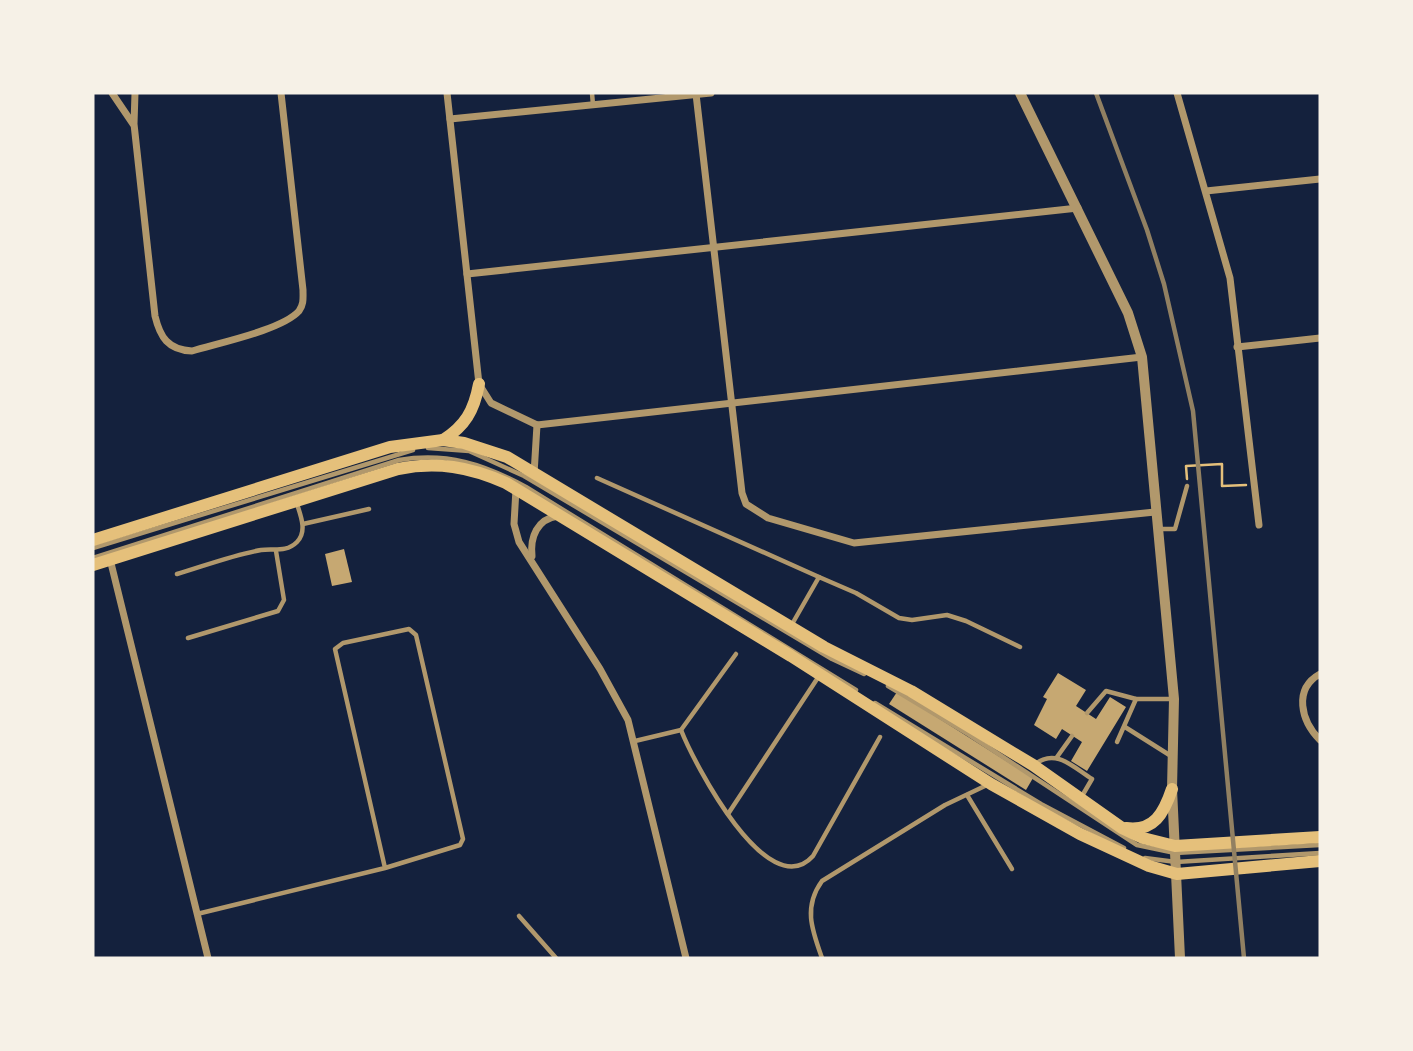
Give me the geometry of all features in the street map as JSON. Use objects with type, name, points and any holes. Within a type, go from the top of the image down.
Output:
[{"type":"main road","points":[[443,440],[458,430],[470,414],[479,384]]},
{"type":"main road","points":[[93,541],[390,447],[443,440],[494,451],[791,627],[911,691],[1032,765],[1122,828],[1155,843],[1176,859],[1224,865],[1320,861]]},
{"type":"main road","points":[[93,565],[398,469],[429,464],[486,474],[561,515],[991,784],[1080,834],[1149,866],[1221,849],[1266,846],[1320,837]]},
{"type":"main road","points":[[1122,828],[1136,830],[1152,824],[1163,811],[1172,789]]},
{"type":"street","points":[[112,93],[134,124]]},
{"type":"street","points":[[135,93],[134,124],[155,316],[165,342],[181,351],[192,351],[279,323],[297,313],[302,306],[303,290],[281,93]]},
{"type":"street","points":[[447,93],[479,384],[491,402],[537,425],[1142,357]]},
{"type":"street","points":[[450,119],[711,93]]},
{"type":"street","points":[[1020,93],[1133,324],[1142,357],[1174,699],[1172,789],[1180,958]]},
{"type":"street","points":[[1177,93],[1230,278],[1259,525]]},
{"type":"street","points":[[696,94],[746,504],[768,518],[854,543],[1155,512]]},
{"type":"street","points":[[1206,191],[1320,179]]},
{"type":"street","points":[[467,274],[1078,208]]},
{"type":"street","points":[[1237,347],[1320,338]]},
{"type":"street","points":[[534,475],[537,425]]},
{"type":"street","points":[[516,489],[516,532],[611,687],[635,741],[686,958]]},
{"type":"street","points":[[532,557],[535,531],[546,520],[561,515]]},
{"type":"street","points":[[110,559],[208,958]]},
{"type":"street","points":[[1320,674],[1304,688],[1302,702],[1307,724],[1320,740]]},
{"type":"lane","points":[[592,93],[593,105]]},
{"type":"lane","points":[[93,548],[392,454],[423,448],[469,452],[524,476],[832,659],[906,696],[1138,845],[1176,859]]},
{"type":"lane","points":[[93,558],[399,460],[443,457],[476,463],[526,487],[1041,804],[1136,854],[1176,859]]},
{"type":"lane","points":[[597,478],[856,593],[899,618],[912,620],[947,615],[967,621],[1020,647]]},
{"type":"lane","points":[[1157,529],[1175,529],[1187,486]]},
{"type":"lane","points":[[177,574],[262,550],[276,551],[296,542],[303,524],[296,500]]},
{"type":"lane","points":[[303,524],[369,509]]},
{"type":"lane","points":[[188,638],[278,611],[284,600],[276,551]]},
{"type":"lane","points":[[791,627],[819,578]]},
{"type":"lane","points":[[197,914],[385,868],[456,847],[463,839],[416,635],[409,629],[343,643],[335,649],[385,868]]},
{"type":"lane","points":[[635,741],[681,730],[736,654]]},
{"type":"lane","points":[[728,814],[820,676]]},
{"type":"lane","points":[[1087,713],[1106,691],[1136,699],[1174,699]]},
{"type":"lane","points":[[1117,742],[1136,699]]},
{"type":"lane","points":[[1125,727],[1173,757]]},
{"type":"lane","points":[[681,730],[700,772],[728,814],[752,842],[771,859],[789,869],[798,869],[813,856],[880,737]]},
{"type":"lane","points":[[1057,757],[1072,736]]},
{"type":"lane","points":[[1032,765],[1044,757],[1057,757],[1092,779],[1080,800]]},
{"type":"lane","points":[[822,958],[809,919],[812,894],[822,881],[967,795],[991,784]]},
{"type":"lane","points":[[967,795],[1012,869]]},
{"type":"lane","points":[[1266,846],[1320,845]]},
{"type":"lane","points":[[1271,861],[1320,853]]},
{"type":"lane","points":[[519,916],[556,958]]},
{"type":"path","points":[[1187,486],[1186,466],[1222,464],[1222,486],[1254,485]]},
{"type":"building","points":[[344,549],[352,582],[332,586],[325,554]]},
{"type":"building","points":[[1058,673],[1086,690],[1076,706],[1096,719],[1110,697],[1126,707],[1087,771],[1071,761],[1082,742],[1062,729],[1056,739],[1034,725],[1047,699],[1043,697]]},
{"type":"building","points":[[897,692],[1033,778],[1026,790],[889,704]]},
{"type":"railway","points":[[1096,93],[1164,284],[1193,411],[1244,958]]}]
